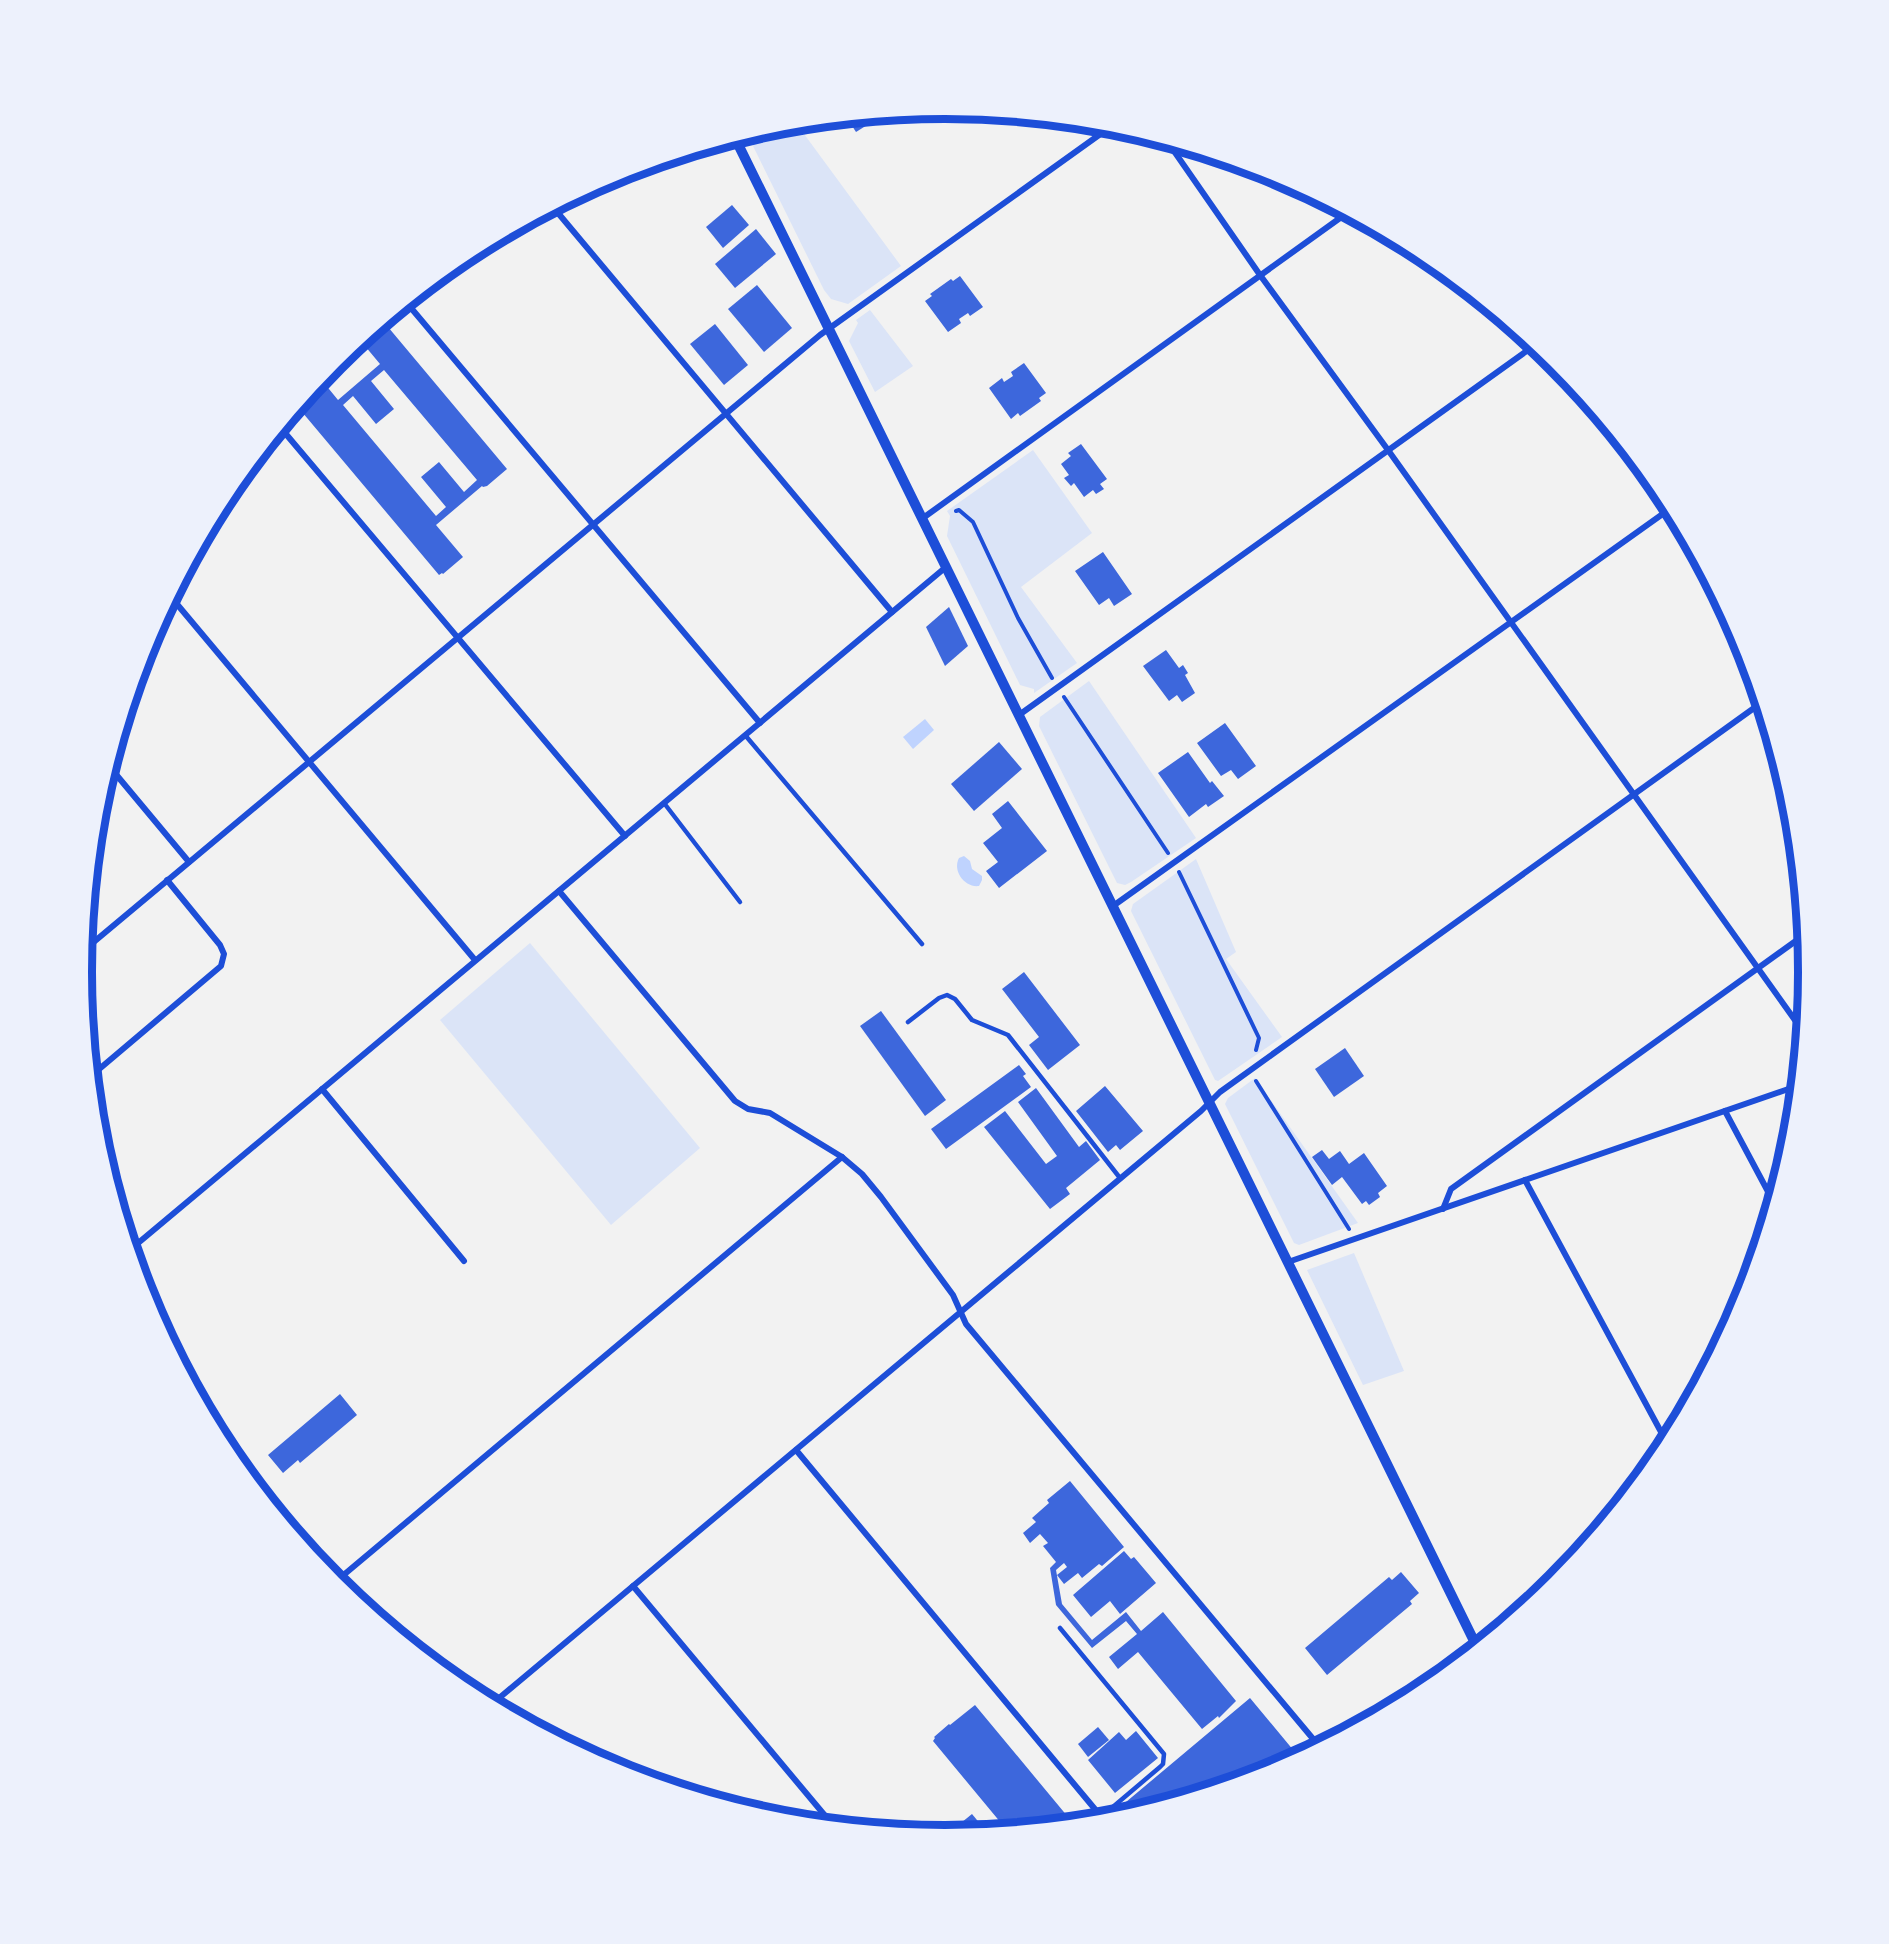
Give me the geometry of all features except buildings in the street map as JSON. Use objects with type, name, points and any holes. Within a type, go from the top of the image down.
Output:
[{"type":"street","points":[[93,943],[829,328],[1101,133]]},
{"type":"street","points":[[738,145],[1474,1641]]},
{"type":"street","points":[[1174,151],[1260,275],[1388,450],[1796,1022]]},
{"type":"street","points":[[557,212],[892,612]]},
{"type":"street","points":[[923,518],[1341,217]]},
{"type":"street","points":[[410,307],[759,723]]},
{"type":"street","points":[[1019,715],[1528,350]]},
{"type":"street","points":[[285,433],[625,836]]},
{"type":"street","points":[[1113,906],[1663,513]]},
{"type":"street","points":[[137,1244],[946,567]]},
{"type":"street","points":[[176,603],[475,960]]},
{"type":"street","points":[[499,1699],[1220,1092],[1755,707]]},
{"type":"street","points":[[116,774],[189,862]]},
{"type":"street","points":[[98,1070],[222,966],[224,954],[220,945],[167,880]]},
{"type":"street","points":[[559,891],[735,1101],[748,1110],[770,1113],[842,1157],[862,1174],[953,1295],[966,1324],[1314,1740]]},
{"type":"street","points":[[1443,1209],[1451,1189],[1797,940]]},
{"type":"street","points":[[322,1089],[464,1261]]},
{"type":"street","points":[[1288,1262],[1789,1089]]},
{"type":"street","points":[[1725,1111],[1768,1192]]},
{"type":"street","points":[[342,1576],[842,1157]]},
{"type":"street","points":[[1525,1180],[1662,1433]]},
{"type":"street","points":[[796,1450],[1096,1811]]},
{"type":"street","points":[[633,1586],[826,1817]]},
{"type":"lane","points":[[745,735],[922,944]]},
{"type":"lane","points":[[664,803],[740,902]]},
{"type":"lane","points":[[908,1022],[939,998],[947,995],[955,999],[972,1020],[1008,1035],[1120,1178]]},
{"type":"lane","points":[[1060,1628],[1164,1755],[1163,1764],[1113,1809]]},
{"type":"shaded area","points":[[802,131],[901,266],[848,304],[831,299],[824,290],[753,146],[754,141]]},
{"type":"shaded area","points":[[870,310],[913,366],[875,392],[849,341],[858,323],[856,320]]},
{"type":"shaded area","points":[[1033,450],[1092,533],[1021,587],[1077,663],[1034,693],[1034,689],[1020,685],[947,536],[950,516],[947,511]]},
{"type":"shaded area","points":[[1089,681],[1196,838],[1125,885],[1117,883],[1039,726],[1040,717]]},
{"type":"shaded area","points":[[1196,859],[1236,952],[1226,959],[1282,1037],[1218,1081],[1215,1080],[1131,911],[1133,904]]},
{"type":"shaded area","points":[[530,943],[700,1148],[611,1225],[440,1020]]},
{"type":"shaded area","points":[[1255,1078],[1358,1223],[1299,1245],[1294,1243],[1225,1104],[1228,1098]]},
{"type":"shaded area","points":[[1354,1253],[1404,1371],[1363,1385],[1307,1270]]},
{"type":"water","points":[[925,719],[934,730],[913,749],[903,737]]},
{"type":"water","points":[[964,856],[970,861],[972,869],[982,876],[979,886],[969,884],[961,878],[957,863],[959,858]]}]
